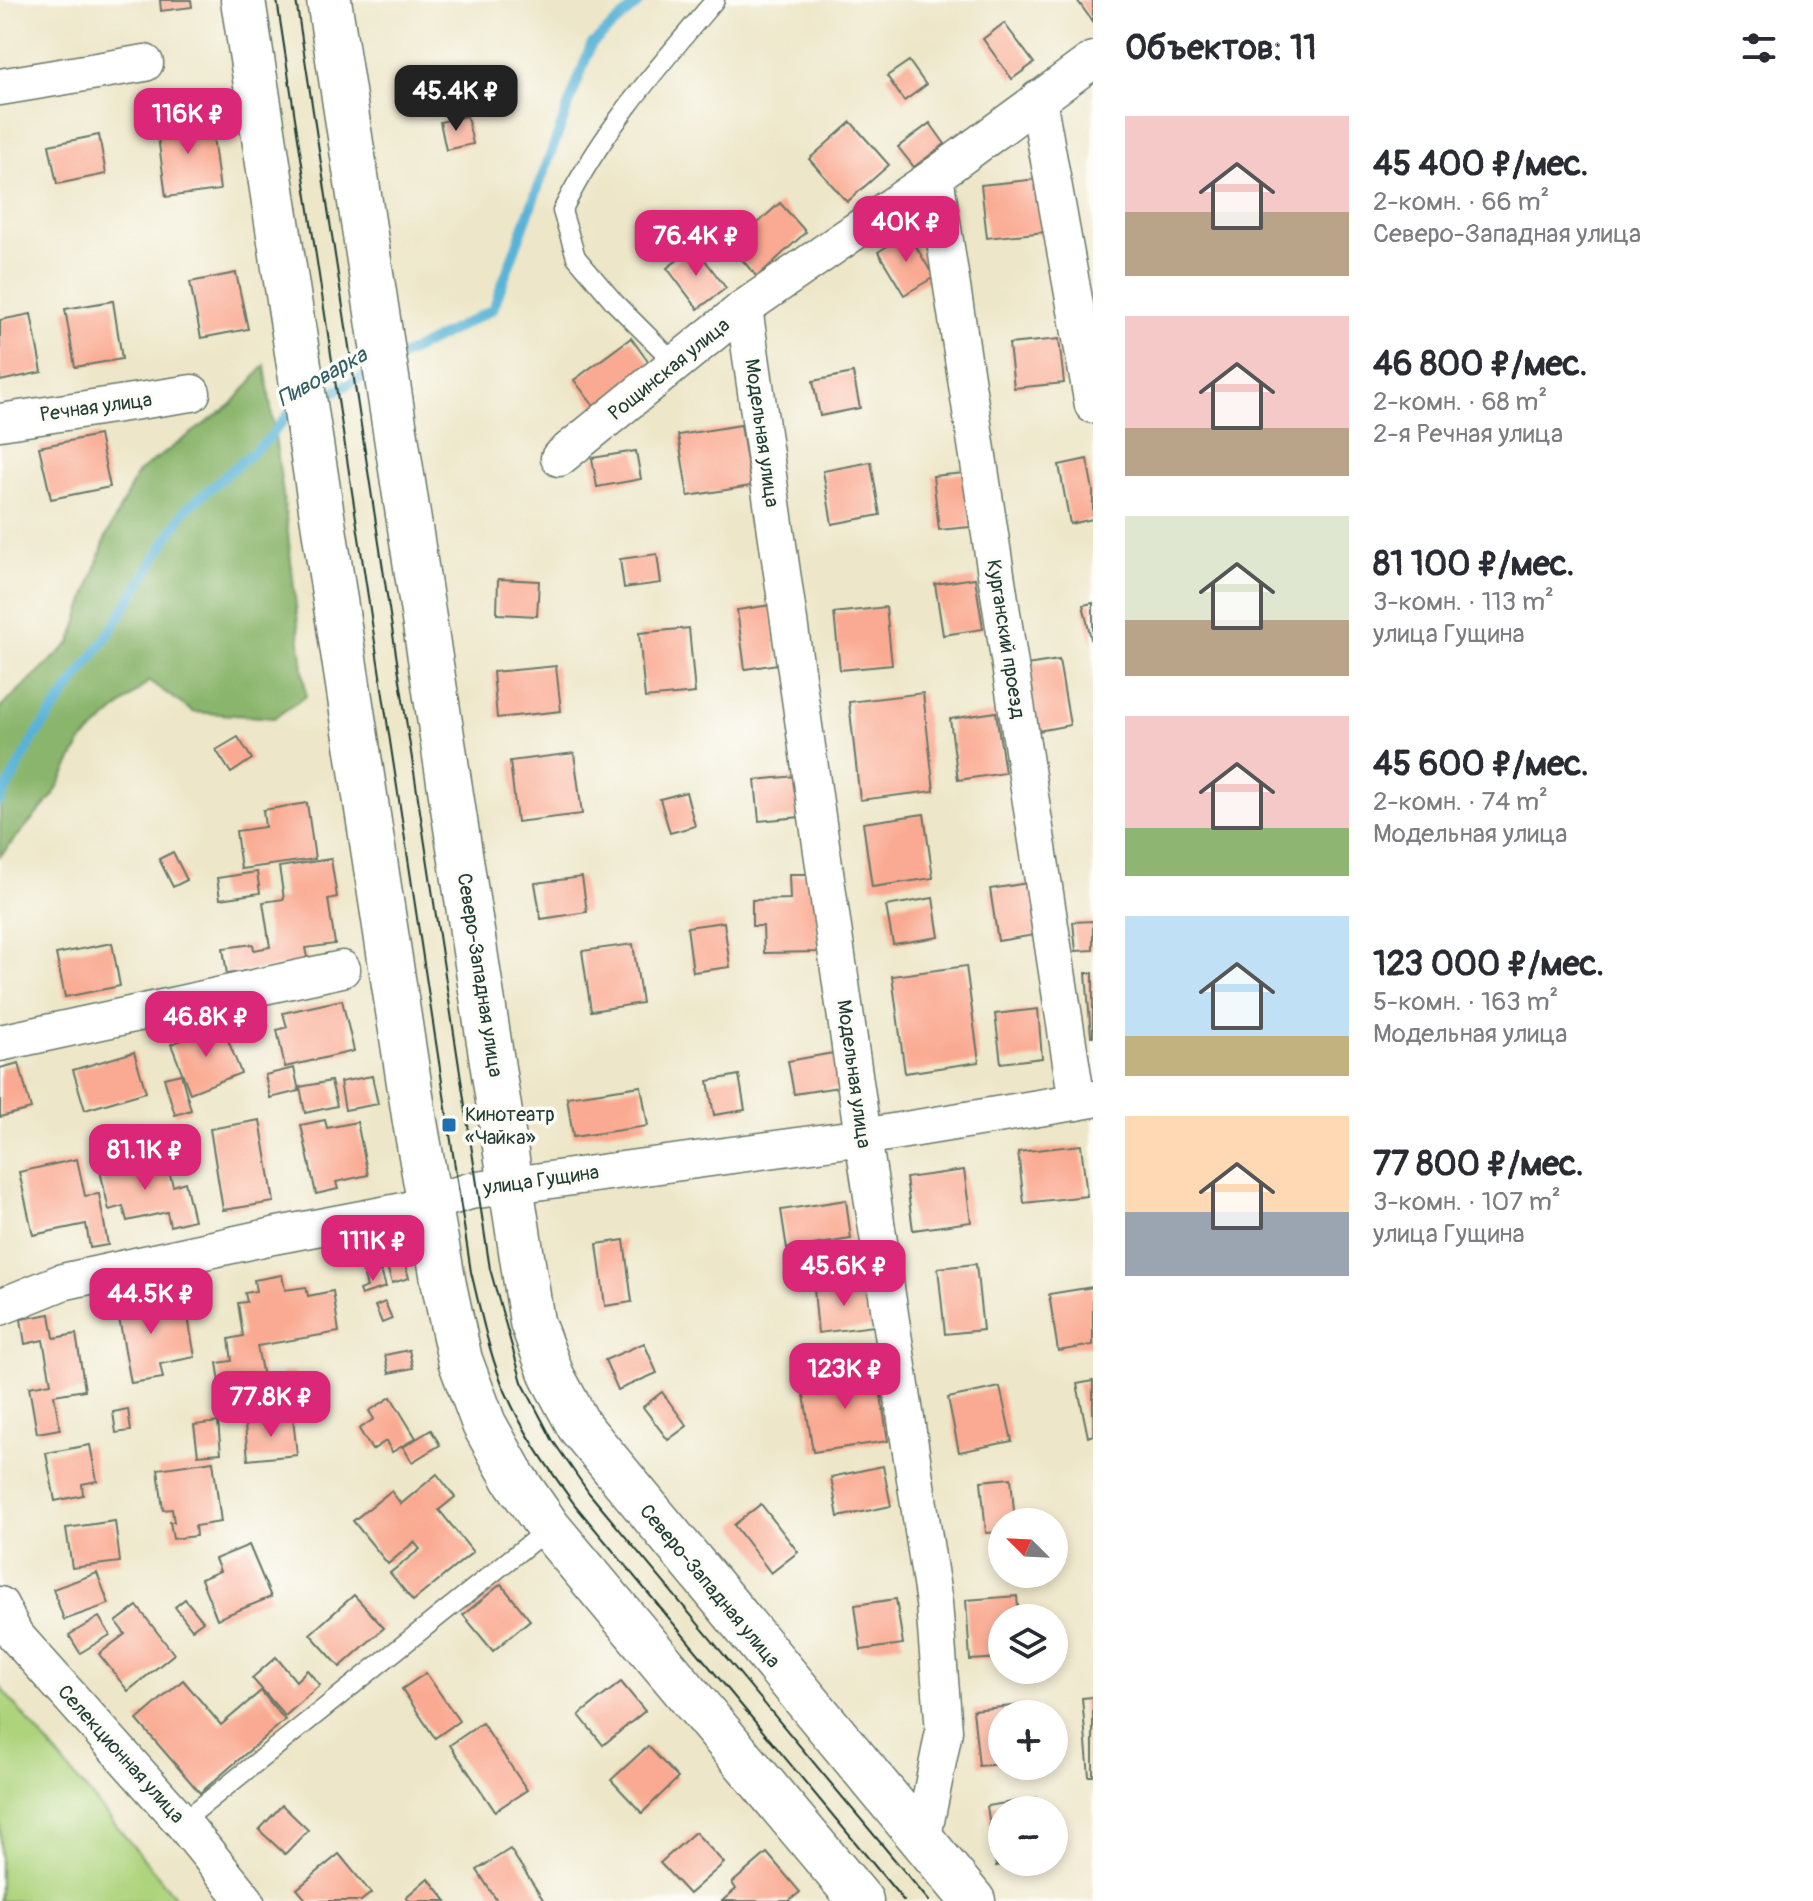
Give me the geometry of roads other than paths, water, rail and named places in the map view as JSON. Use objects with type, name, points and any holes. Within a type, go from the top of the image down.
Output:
[{"type":"main road","points":[[243,0],[415,1122],[460,1360],[484,1424],[514,1478],[549,1528],[861,1901]]},
{"type":"main road","name":"Северо-Западная улица","points":[[329,0],[532,1322],[552,1376],[579,1426],[973,1901]]},
{"type":"street","name":"Рощинская улица","points":[[559,458],[744,308],[935,176],[1093,60]]},
{"type":"street","points":[[0,87],[145,63]]},
{"type":"street","points":[[1038,99],[1093,405]]},
{"type":"street","name":"Курганский проезд","points":[[935,176],[1085,1101]]},
{"type":"street","name":"Модельная улица","points":[[744,308],[863,1137],[934,1603],[944,1731],[922,1841]]},
{"type":"street","name":"Речная улица","points":[[0,422],[192,393]]},
{"type":"street","points":[[0,1043],[342,969]]},
{"type":"street","name":"улица Гущина","points":[[0,1307],[62,1282],[404,1211],[470,1191],[512,1183],[863,1137],[1085,1101]]},
{"type":"street","name":"Селекционная улица","points":[[0,1605],[15,1635],[182,1822],[246,1901]]},
{"type":"lane","points":[[676,364],[615,303],[576,257],[562,211],[582,169],[634,95],[715,0]]},
{"type":"lane","points":[[182,1822],[549,1528]]},
{"type":"waterway","name":"Пивоварка","points":[[395,360],[493,309],[591,45],[642,0]]},
{"type":"waterway","name":"Пивоварка","points":[[314,402],[374,371]]},
{"type":"waterway","name":"Пивоварка","points":[[0,801],[33,739],[108,635],[185,510],[296,411]]},
{"type":"tram line","points":[[277,0],[471,1272],[495,1364],[521,1423],[575,1505],[904,1901]]},
{"type":"tram line","points":[[296,0],[490,1269],[522,1382],[553,1441],[589,1493],[929,1901]]},
{"type":"place","name":"Кинотеатр «Чайка»","points":[[449,1125]]}]
